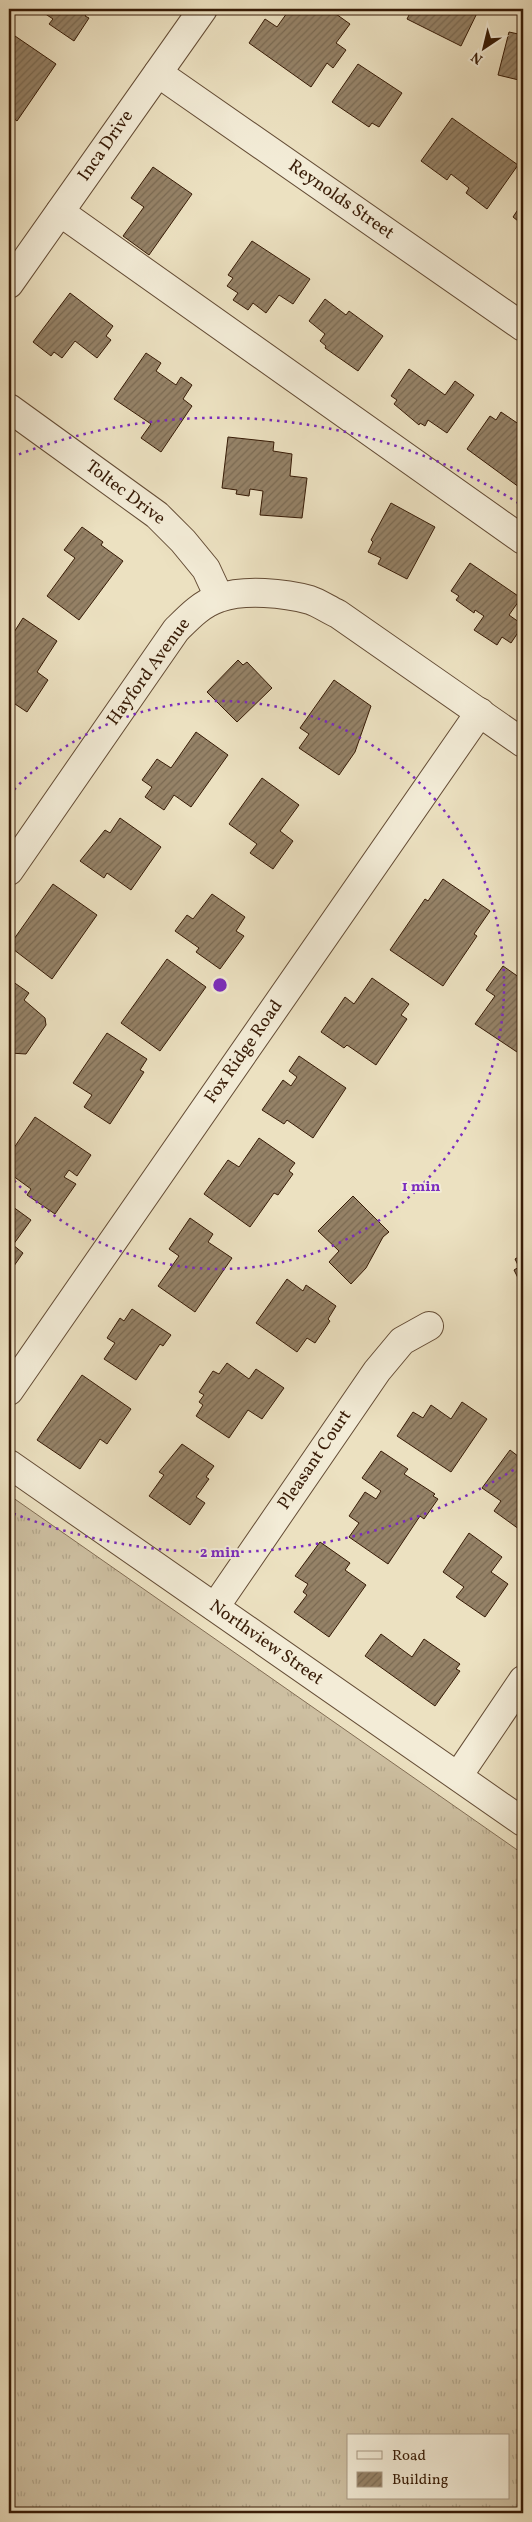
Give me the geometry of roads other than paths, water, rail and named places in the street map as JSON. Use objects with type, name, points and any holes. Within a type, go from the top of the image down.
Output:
[{"type":"street","name":"Inca Drive","points":[[9,284],[203,9]]},
{"type":"street","name":"Reynolds Street","points":[[158,72],[523,327]]},
{"type":"street","points":[[60,212],[523,540]]},
{"type":"street","name":"Toltec Drive","points":[[9,408],[158,515],[184,541],[206,569],[219,597]]},
{"type":"street","name":"Hayford Avenue","points":[[9,871],[176,630],[195,610],[219,597],[251,593],[281,594],[312,601],[338,614],[523,742]]},
{"type":"street","name":"Fox Ridge Road","points":[[9,1391],[480,712]]},
{"type":"street","name":"Pleasant Court","points":[[214,1607],[377,1370],[402,1341],[429,1326]]},
{"type":"street","name":"Northview Street","points":[[9,1464],[523,1822]]},
{"type":"street","points":[[458,1776],[523,1680]]}]
